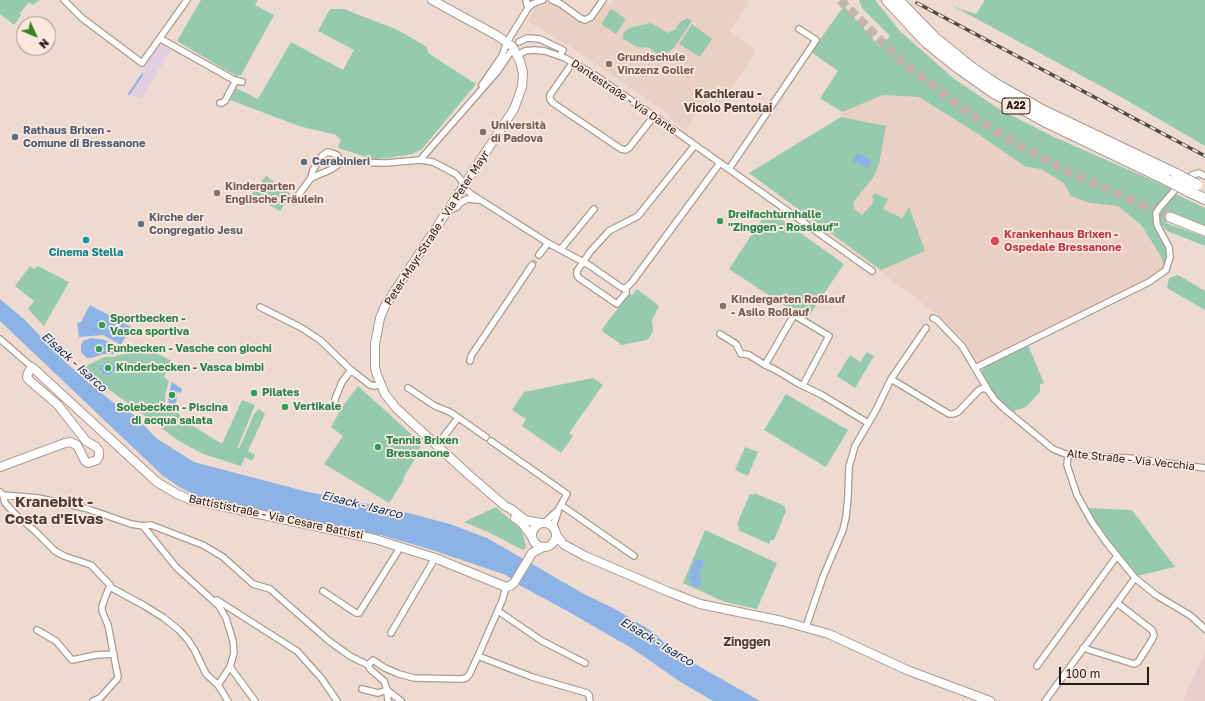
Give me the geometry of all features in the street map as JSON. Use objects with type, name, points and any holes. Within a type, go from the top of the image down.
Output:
[{"type":"highway","name":"A22","points":[[887,0],[930,46],[994,94],[1044,121],[1166,180],[1197,188]]},
{"type":"highway","name":"A22","points":[[898,0],[935,38],[972,68],[1016,96],[1044,111],[1176,174],[1197,188],[1205,199]]},
{"type":"main road","points":[[432,0],[508,42],[515,50],[514,54]]},
{"type":"main road","name":"Peter-Mayr-Straße - Via Peter Mayr","points":[[505,506],[396,408],[385,394],[380,384],[375,367],[374,344],[376,331],[382,312],[402,279],[514,109],[523,81],[522,68],[514,54]]},
{"type":"main road","points":[[1170,217],[1205,231]]},
{"type":"main road","points":[[0,467],[70,442],[77,445],[84,461],[88,463],[97,460],[99,456],[99,451],[96,447],[86,440],[58,405],[29,380],[27,377],[32,367]]},
{"type":"main road","name":"Battististraße - Via Cesare Battisti","points":[[32,367],[157,482],[177,494],[201,502],[375,539],[435,558],[506,587]]},
{"type":"main road","points":[[505,506],[509,512],[522,523],[537,545],[585,556]]},
{"type":"main road","points":[[505,506],[525,520],[548,523],[563,544],[585,556],[668,592],[700,604],[806,627],[829,634],[908,670],[990,701]]},
{"type":"main road","points":[[506,587],[514,583],[530,556],[533,530],[537,525],[542,523]]},
{"type":"main road","points":[[530,556],[554,542],[555,531]]},
{"type":"street","points":[[64,0],[82,18],[142,64],[187,0]]},
{"type":"street","points":[[526,0],[526,6],[528,8]]},
{"type":"street","points":[[482,89],[482,84],[502,56],[508,42],[528,8],[532,4],[543,0]]},
{"type":"street","points":[[552,0],[561,4],[585,20],[591,17],[603,0]]},
{"type":"street","points":[[729,169],[816,40],[799,29]]},
{"type":"street","points":[[519,42],[527,38],[540,39],[563,50],[560,56]]},
{"type":"street","points":[[161,39],[242,82]]},
{"type":"street","name":"Dantestraße - Via Dante","points":[[514,54],[534,50],[546,51],[573,62],[654,116],[872,271]]},
{"type":"street","points":[[420,160],[514,54]]},
{"type":"street","points":[[573,62],[550,96],[552,103],[621,149],[625,150],[629,148],[654,116]]},
{"type":"street","points":[[220,103],[225,101],[236,80]]},
{"type":"street","points":[[695,145],[638,216],[609,231],[590,252],[577,271],[577,275],[617,304],[626,293],[626,288],[720,163]]},
{"type":"street","points":[[294,201],[311,178],[318,161],[327,152],[337,155],[342,162]]},
{"type":"street","points":[[311,178],[330,170],[342,162],[386,163],[420,160],[439,164],[456,174],[464,187],[480,200],[548,243],[584,262],[622,288],[626,288]]},
{"type":"street","points":[[1192,175],[1199,173],[1205,176]]},
{"type":"street","points":[[974,368],[1149,282],[1166,270],[1170,257],[1169,247],[1157,225],[1156,213],[1174,191]]},
{"type":"street","points":[[448,211],[467,200],[480,200]]},
{"type":"street","points":[[561,250],[594,209]]},
{"type":"street","points":[[539,255],[548,243]]},
{"type":"street","points":[[470,362],[471,356],[532,265]]},
{"type":"street","points":[[260,308],[307,331],[323,342],[351,370],[370,385],[380,384]]},
{"type":"street","points":[[765,365],[794,315],[828,336],[803,385]]},
{"type":"street","name":"Alte Straße - Via Vecchia","points":[[933,318],[954,336],[962,346],[974,368],[995,400],[1048,446],[1058,452],[1068,455],[1129,458],[1205,468]]},
{"type":"street","points":[[806,627],[843,530],[848,497],[849,467],[855,446],[876,410],[891,379],[926,328]]},
{"type":"street","points":[[720,334],[736,344],[741,354],[749,355],[799,384],[822,395],[868,423]]},
{"type":"street","points":[[0,339],[32,367]]},
{"type":"street","points":[[335,404],[335,398],[342,382],[351,370]]},
{"type":"street","points":[[891,379],[949,414],[958,412],[979,390],[984,388],[988,390]]},
{"type":"street","points":[[408,388],[435,406],[450,412],[567,494],[560,508],[555,531]]},
{"type":"street","points":[[437,445],[458,418]]},
{"type":"street","points":[[1068,455],[1067,465],[1077,495],[1092,522],[1117,556],[1136,578],[1156,595],[1191,616],[1205,630]]},
{"type":"street","points":[[93,701],[100,698],[118,677],[108,625],[102,611],[102,606],[110,587],[109,582],[90,565],[64,556],[55,551],[14,513],[5,503],[2,494],[38,498],[85,508],[131,524],[143,526],[151,525],[180,535],[218,553],[253,584],[270,589],[329,641],[350,656],[368,665],[370,669],[384,681],[388,701]]},
{"type":"street","points":[[542,523],[560,508]]},
{"type":"street","points":[[560,508],[634,556]]},
{"type":"street","points":[[143,526],[176,567],[191,581],[210,596],[297,651],[322,679],[337,701]]},
{"type":"street","points":[[323,591],[356,613],[359,613],[398,551],[399,546]]},
{"type":"street","points":[[1037,666],[1117,556]]},
{"type":"street","points":[[391,633],[435,558]]},
{"type":"street","points":[[1045,701],[1136,578]]},
{"type":"street","points":[[110,587],[145,606],[179,630],[195,651],[206,674],[218,685],[228,701]]},
{"type":"street","points":[[368,665],[373,660],[385,668],[414,678],[461,679],[469,675],[498,611],[506,587]]},
{"type":"street","points":[[210,596],[219,606],[226,618],[233,640],[234,653],[230,667],[218,685]]},
{"type":"street","points":[[1083,648],[1134,664],[1138,662],[1154,635],[1152,630],[1117,603]]},
{"type":"street","points":[[498,611],[542,641],[585,663]]},
{"type":"street","points":[[37,630],[56,641],[72,660],[96,655],[114,654]]},
{"type":"street","points":[[478,656],[532,678],[587,693],[590,701]]},
{"type":"street","points":[[230,667],[254,701]]},
{"type":"street","points":[[362,689],[378,693],[387,690]]},
{"type":"street","points":[[387,690],[401,701]]},
{"type":"shaded area","points":[[614,0],[746,0],[749,2],[730,31],[756,50],[756,53],[721,105],[708,97],[686,130],[670,119],[668,114],[574,49],[527,21],[536,7],[548,4],[558,7],[583,24],[588,23],[604,2],[610,6]]},
{"type":"shaded area","points":[[160,44],[171,50],[141,99],[127,94]]},
{"type":"shaded area","name":"Krankenhaus Brixen - Ospedale Bressanone","points":[[883,95],[919,97],[978,134],[1026,167],[1041,169],[1064,183],[1072,196],[1090,203],[1118,206],[1142,226],[1160,255],[1164,265],[1161,271],[1151,278],[977,363],[963,339],[933,311],[749,173],[841,118],[842,112]]},
{"type":"shaded area","points":[[1205,652],[1205,701],[1183,701]]},
{"type":"green space","points":[[0,0],[40,0],[33,5],[29,2],[20,13],[20,16],[16,16],[16,22],[14,25],[0,14]]},
{"type":"green space","points":[[201,0],[258,0],[255,5],[274,15],[241,75],[237,76],[177,41]]},
{"type":"green space","points":[[859,0],[875,0],[900,31],[953,78],[999,109],[1054,137],[1172,189],[1155,209],[1153,220],[1168,254],[1164,265],[1160,255],[1142,226],[1118,206],[1090,203],[1071,196],[1064,183],[1041,169],[1026,167],[978,134],[919,97],[883,95],[842,112],[820,98],[838,71],[811,52],[844,6],[880,47],[890,36],[862,8]]},
{"type":"green space","points":[[985,0],[1205,0],[1205,146],[1121,97],[949,4],[976,14]]},
{"type":"green space","points":[[330,9],[344,9],[398,30],[427,47],[428,53],[476,84],[422,149],[412,154],[372,159],[338,148],[341,140],[336,135],[299,126],[230,100],[236,88],[258,99],[291,42],[343,70],[354,50],[318,31]]},
{"type":"green space","points":[[611,9],[626,19],[616,34],[601,24]]},
{"type":"green space","points":[[688,18],[692,21],[674,48],[664,55],[658,55],[650,48],[637,47],[623,39],[623,33],[629,28],[651,23],[668,33],[676,29],[680,22]]},
{"type":"green space","points":[[692,24],[712,39],[700,57],[679,44]]},
{"type":"green space","points":[[841,117],[886,126],[879,164],[873,178],[853,202],[853,206],[855,207],[854,209],[862,215],[873,203],[872,202],[874,199],[871,197],[875,193],[888,199],[883,209],[902,218],[909,207],[925,251],[881,270],[749,173]]},
{"type":"green space","points":[[266,176],[291,194],[280,211],[251,195]]},
{"type":"green space","points":[[1176,194],[1205,208],[1205,225],[1172,212],[1167,216],[1166,223],[1205,237],[1205,246],[1167,231],[1161,224],[1159,218],[1160,213]]},
{"type":"green space","points":[[768,210],[844,264],[806,320],[729,269]]},
{"type":"green space","points":[[30,266],[34,269],[38,266],[69,282],[44,326],[28,309],[34,301],[15,286]]},
{"type":"green space","points":[[1178,275],[1205,291],[1205,310],[1167,288],[1169,278]]},
{"type":"green space","points":[[637,289],[659,306],[652,320],[653,332],[647,340],[622,345],[603,332],[602,329],[629,294],[632,295]]},
{"type":"green space","points":[[145,344],[149,346],[148,349],[172,361],[164,377],[169,381],[165,395],[166,408],[170,411],[177,410],[182,419],[222,444],[242,400],[255,405],[237,449],[240,447],[254,414],[259,409],[265,414],[248,451],[255,455],[252,461],[245,457],[241,466],[203,454],[179,441],[100,383],[84,367],[105,357],[114,357],[121,354],[123,355],[127,348],[140,348]],"holes":[[[102,363],[115,366],[115,372],[110,375],[100,372]]]},
{"type":"green space","points":[[1028,345],[1044,383],[1040,384],[1040,392],[1026,407],[1011,412],[995,397],[984,379],[982,372],[987,365]]},
{"type":"green space","points":[[867,352],[874,356],[855,388],[837,376],[850,355],[860,362]]},
{"type":"green space","points":[[593,378],[603,385],[569,433],[573,436],[561,453],[522,426],[526,419],[512,410],[524,392]]},
{"type":"green space","name":"Tennis Brixen Bressanone","points":[[358,386],[421,443],[419,452],[389,503],[324,464],[343,436],[331,427],[342,407]]},
{"type":"green space","points":[[786,394],[848,430],[826,467],[764,430]]},
{"type":"green space","points":[[745,447],[758,452],[748,476],[735,470]]},
{"type":"green space","points":[[754,493],[785,506],[786,511],[774,540],[771,540],[769,544],[738,530],[739,527],[737,524],[750,494],[753,495]]},
{"type":"green space","points":[[496,507],[522,532],[526,546],[525,549],[523,550],[488,532],[464,522]]},
{"type":"green space","points":[[1087,508],[1132,510],[1175,567],[1137,576],[1109,550],[1084,517]]},
{"type":"green space","points":[[705,530],[777,563],[757,609],[725,602],[683,583]]},
{"type":"water","points":[[857,153],[872,160],[868,168],[853,161]]},
{"type":"water","name":"Eisack - Isarco","points":[[0,299],[25,320],[64,361],[95,388],[114,403],[134,415],[156,438],[194,462],[308,492],[389,508],[450,524],[487,538],[584,594],[615,609],[653,632],[674,652],[760,701],[713,701],[682,683],[633,649],[521,586],[506,575],[429,549],[381,535],[214,501],[197,496],[181,488],[162,475],[0,321]]},
{"type":"water","name":"Sportbecken - Vasca sportiva","points":[[90,305],[131,327],[121,345],[103,335],[79,337],[77,323],[81,322]]},
{"type":"water","name":"Funbecken - Vasche con giochi","points":[[91,338],[105,340],[120,347],[114,354],[103,354],[92,358],[87,358],[81,352],[81,345],[83,341]]},
{"type":"water","name":"Kinderbecken - Vasca bimbi","points":[[105,363],[115,366],[116,370],[110,375],[103,374],[99,369],[101,365]]},
{"type":"water","name":"Solebecken - Piscina di acqua salata","points":[[172,382],[182,389],[181,393],[177,391],[176,406],[169,407],[168,395]]},
{"type":"water","points":[[696,559],[703,560],[704,564],[699,573],[702,586],[696,587],[692,585],[689,578],[690,571]]},
{"type":"waterway","points":[[129,94],[142,75]]},
{"type":"tunnel","points":[[840,0],[900,60],[974,117],[1015,143],[1066,171],[1170,217]]},
{"type":"tunnel","points":[[532,265],[539,255]]},
{"type":"railway","points":[[917,3],[1205,156]]},
{"type":"place","name":"Grundschule Vinzenz Goller","points":[[609,64]]},
{"type":"place","name":"Università di Padova","points":[[483,132]]},
{"type":"place","name":"Rathaus Brixen - Comune di Bressanone","points":[[15,137]]},
{"type":"place","name":"Carabinieri","points":[[304,162]]},
{"type":"place","name":"Kindergarten Englische Fräulein","points":[[217,193]]},
{"type":"place","name":"Dreifachturnhalle \"Zinggen - Rosslauf\"","points":[[720,221]]},
{"type":"place","name":"Kirche der Congregatio Jesu","points":[[141,224]]},
{"type":"place","name":"Cinema Stella","points":[[86,240]]},
{"type":"place","name":"Krankenhaus Brixen - Ospedale Bressanone","points":[[995,241]]},
{"type":"place","name":"Kindergarten Roßlauf - Asilo Roßlauf","points":[[723,306]]},
{"type":"place","name":"Sportbecken - Vasca sportiva","points":[[102,325]]},
{"type":"place","name":"Funbecken - Vasche con giochi","points":[[99,349]]},
{"type":"place","name":"Kinderbecken - Vasca bimbi","points":[[108,368]]},
{"type":"place","name":"Pilates","points":[[254,393]]},
{"type":"place","name":"Solebecken - Piscina di acqua salata","points":[[172,395]]},
{"type":"place","name":"Vertikale","points":[[285,407]]},
{"type":"place","name":"Tennis Brixen Bressanone","points":[[378,447]]},
{"type":"district","name":"Kachlerau - Vicolo Pentolai","points":[[728,101]]},
{"type":"district","name":"Kranebitt - Costa d'Elvas","points":[[54,510]]},
{"type":"district","name":"Zinggen","points":[[747,642]]}]
